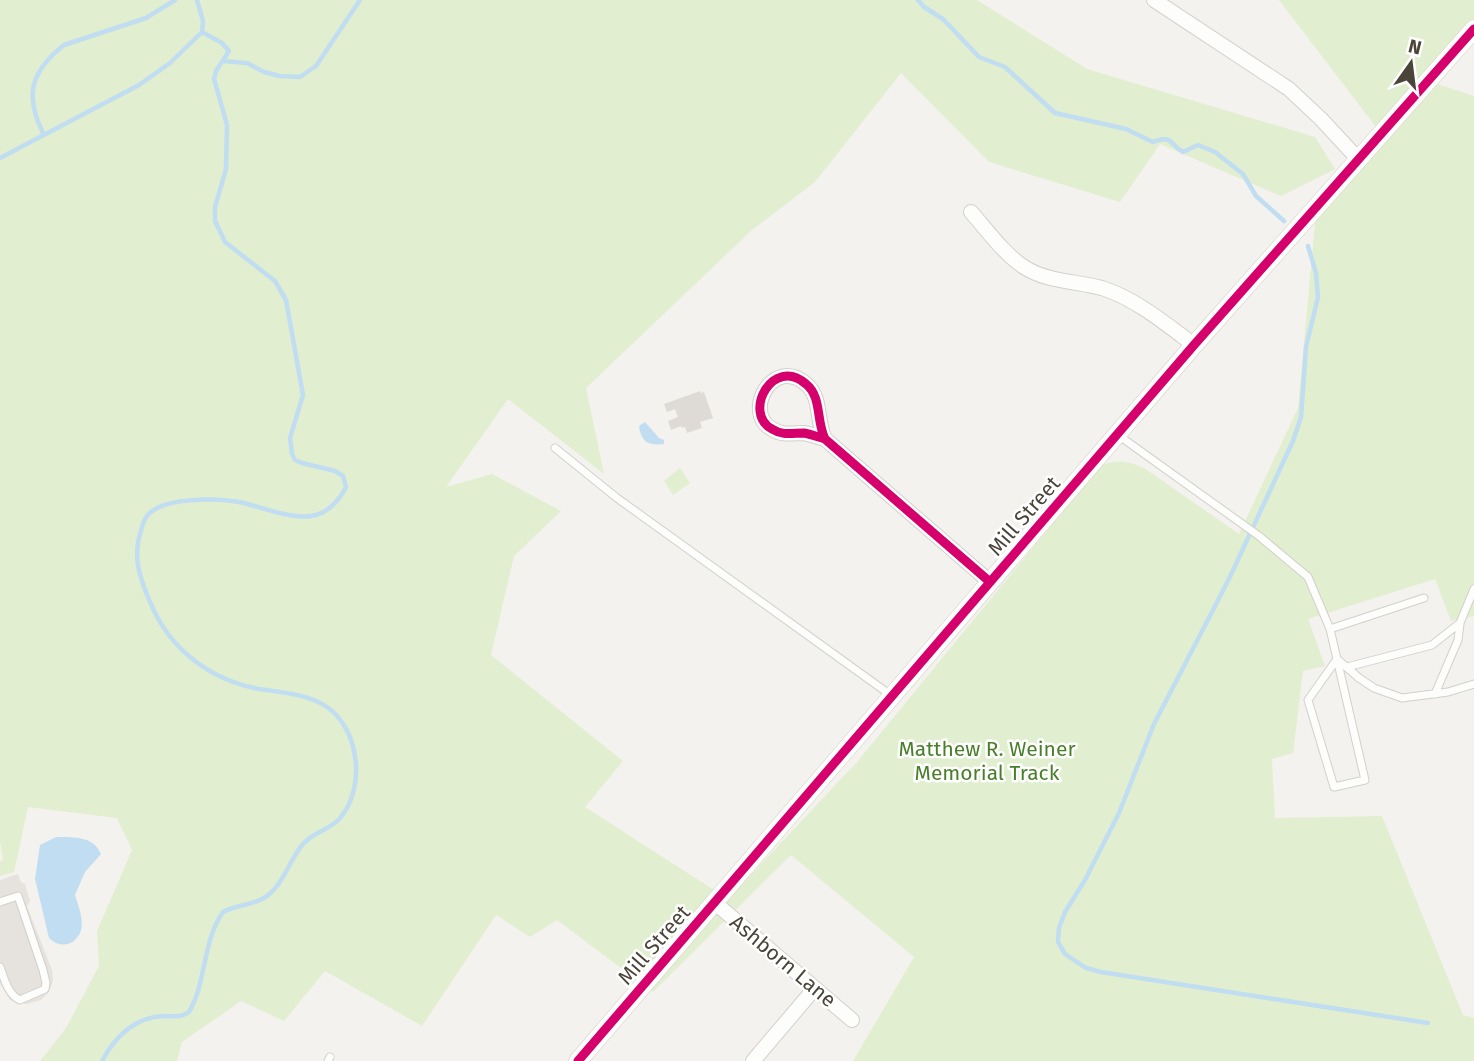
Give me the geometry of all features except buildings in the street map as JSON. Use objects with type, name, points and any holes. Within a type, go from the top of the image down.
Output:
[{"type":"street","points":[[1154,0],[1289,89],[1359,160]]},
{"type":"street","name":"Mill Street","points":[[578,1061],[1194,345],[1474,29]]},
{"type":"street","points":[[971,212],[1014,260],[1031,271],[1118,294],[1194,345]]},
{"type":"street","points":[[825,439],[805,433],[786,435],[769,428],[762,417],[760,405],[763,390],[776,378],[791,376],[805,382],[816,395],[819,428],[825,439],[990,582]]},
{"type":"street","name":"Ashborn Lane","points":[[714,902],[852,1020]]},
{"type":"street","points":[[753,1061],[815,988]]},
{"type":"lane","points":[[1118,435],[1259,536],[1308,577],[1330,629],[1337,659],[1365,780],[1334,787],[1308,700],[1337,659]]},
{"type":"lane","points":[[555,448],[617,498],[892,697]]},
{"type":"lane","points":[[1435,694],[1458,640],[1460,624],[1474,589]]},
{"type":"lane","points":[[1330,629],[1424,598]]},
{"type":"lane","points":[[1347,667],[1432,645],[1460,624]]},
{"type":"lane","points":[[1337,659],[1374,688],[1402,698],[1435,694],[1474,684]]},
{"type":"lane","points":[[0,902],[18,896],[41,963],[45,989],[20,1000],[15,998],[0,967]]},
{"type":"green space","name":"Matthew R. Weiner Memorial Track","points":[[0,0],[977,0],[1087,69],[1315,137],[1335,169],[1281,196],[1160,144],[1120,202],[989,162],[901,73],[815,182],[752,230],[586,388],[604,474],[508,399],[446,487],[492,474],[561,511],[514,556],[491,655],[623,761],[585,807],[728,899],[857,762],[1099,467],[1111,462],[1121,462],[1144,468],[1239,534],[1298,408],[1317,202],[1379,131],[1279,0],[1474,0],[1474,28],[1431,82],[1474,96],[1474,616],[1451,621],[1435,579],[1308,619],[1325,666],[1303,671],[1293,753],[1272,759],[1275,818],[1382,816],[1463,1015],[1474,1018],[1474,1061],[853,1061],[914,957],[791,855],[653,992],[557,920],[530,937],[496,915],[422,1026],[325,971],[284,1021],[241,1001],[182,1042],[177,1061],[40,1061],[66,1028],[99,966],[97,931],[132,850],[117,818],[28,807],[14,872],[0,876],[0,862],[3,860],[0,841]]},
{"type":"green space","points":[[680,468],[690,483],[673,495],[664,481]]},
{"type":"shaded area","points":[[18,874],[21,882],[25,884],[30,901],[27,906],[52,970],[53,981],[49,992],[41,1000],[27,1004],[10,1000],[0,983],[0,880]]},
{"type":"water","points":[[645,422],[664,440],[664,444],[650,444],[644,440],[639,426]]},
{"type":"water","points":[[56,837],[88,841],[98,848],[101,854],[85,872],[75,895],[82,926],[79,935],[72,942],[63,945],[49,938],[35,879],[40,845]]},
{"type":"waterway","points":[[44,135],[34,108],[34,86],[37,75],[53,55],[64,45],[146,18],[175,0]]},
{"type":"waterway","points":[[0,158],[139,85],[170,63],[202,32],[203,21],[197,0]]},
{"type":"waterway","points":[[223,61],[247,63],[279,76],[300,77],[316,66],[360,0]]},
{"type":"waterway","points":[[918,0],[943,19],[979,57],[1005,67],[1055,113],[1126,129],[1153,142],[1168,140],[1183,152],[1198,145],[1215,152],[1243,174],[1256,196],[1284,221]]},
{"type":"waterway","points":[[102,1061],[119,1037],[134,1025],[143,1020],[180,1016],[189,1012],[199,988],[211,936],[223,912],[257,902],[273,891],[303,844],[341,817],[354,790],[356,774],[352,743],[346,729],[327,707],[305,697],[229,680],[196,662],[182,650],[159,620],[146,593],[138,567],[138,541],[144,521],[155,509],[165,505],[193,500],[221,500],[303,517],[322,513],[332,506],[346,487],[343,476],[335,471],[302,463],[295,460],[292,454],[290,438],[303,395],[286,300],[275,281],[225,242],[215,221],[215,207],[226,169],[227,125],[214,79],[229,51],[222,43],[202,32]]},
{"type":"waterway","points":[[1308,246],[1316,273],[1318,297],[1306,347],[1301,417],[1293,441],[1229,579],[1154,724],[1119,813],[1085,880],[1065,912],[1059,928],[1058,942],[1065,954],[1086,968],[1101,972],[1428,1023]]},
{"type":"cycle path","points":[[578,1061],[1194,345],[1474,29]]},
{"type":"cycle path","points":[[825,439],[804,433],[780,433],[763,421],[761,400],[773,381],[794,377],[806,384],[817,402],[825,439],[990,582]]}]
